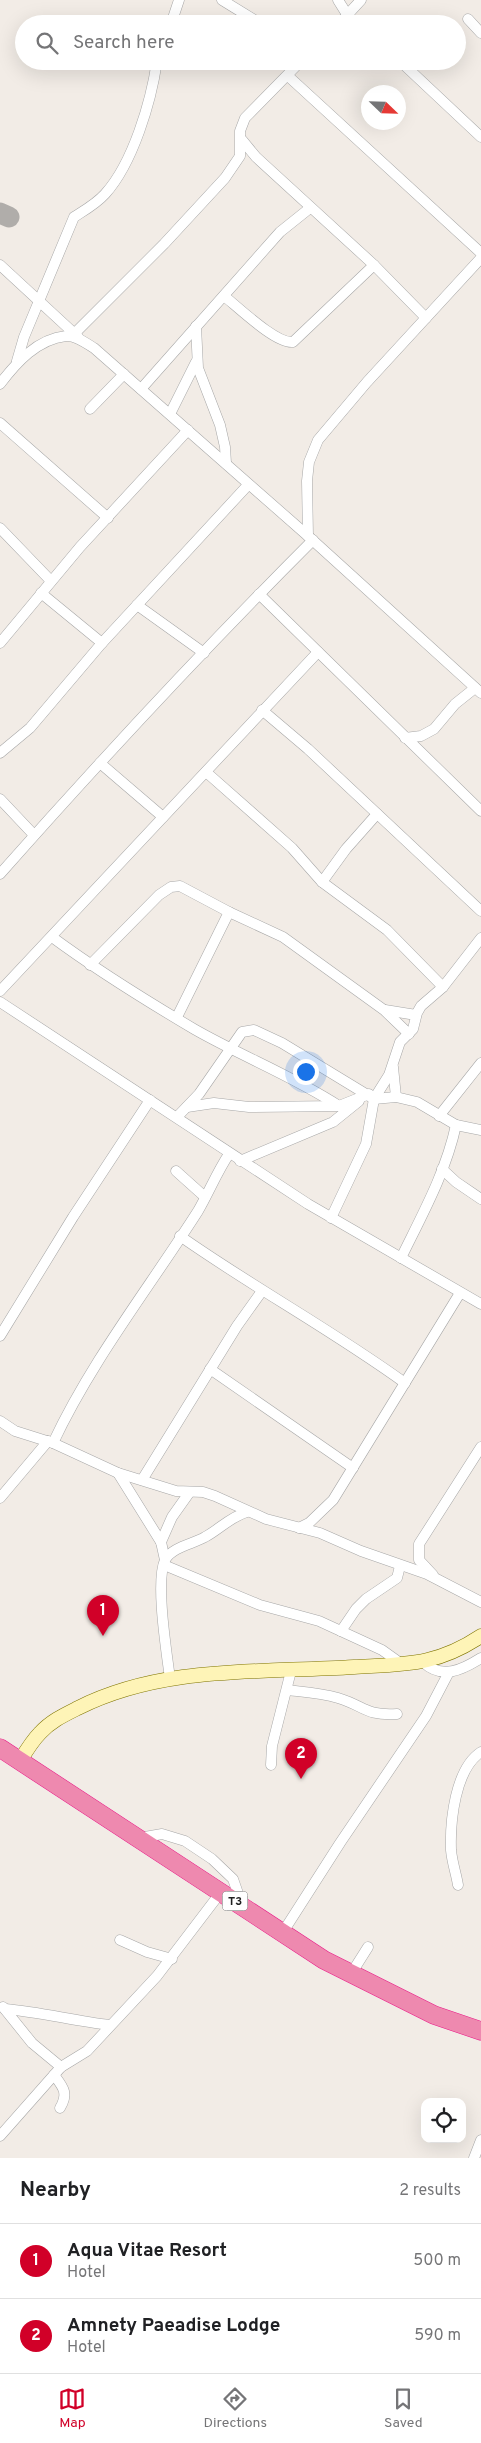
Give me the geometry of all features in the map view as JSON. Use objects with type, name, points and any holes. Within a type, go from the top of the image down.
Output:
[{"type":"highway","name":"T3","points":[[0,1748],[324,1960],[434,2015],[481,2031]]},
{"type":"main road","points":[[20,1760],[40,1732],[53,1721],[115,1692],[140,1684],[170,1679],[291,1670],[402,1665],[423,1662],[452,1652],[481,1636]]},
{"type":"street","points":[[174,15],[179,0]]},
{"type":"street","points":[[222,0],[246,15]]},
{"type":"street","points":[[338,0],[347,15]]},
{"type":"street","points":[[349,15],[361,0]]},
{"type":"street","points":[[468,19],[481,33]]},
{"type":"street","points":[[0,384],[17,361],[39,300],[74,217],[91,207],[107,193],[125,162],[150,96],[155,70]]},
{"type":"street","points":[[17,361],[52,340],[67,336],[77,336],[225,178],[240,156],[242,140],[240,131],[245,118],[293,70]]},
{"type":"street","points":[[410,70],[481,136]]},
{"type":"street","points":[[288,76],[481,253]]},
{"type":"street","points":[[242,140],[310,208],[374,265],[426,318]]},
{"type":"street","points":[[141,389],[280,232],[310,208]]},
{"type":"street","points":[[0,874],[100,762],[311,538],[309,462],[318,440],[367,382],[481,258]]},
{"type":"street","points":[[0,265],[77,336],[94,348],[226,463],[248,485],[311,538],[478,690],[456,704],[434,730],[420,753]]},
{"type":"street","points":[[224,296],[276,338],[288,343],[293,342],[374,265]]},
{"type":"street","points":[[196,326],[196,362],[220,425],[225,447],[226,463]]},
{"type":"street","points":[[170,414],[196,362]]},
{"type":"street","points":[[90,409],[124,374]]},
{"type":"street","points":[[0,423],[108,518]]},
{"type":"street","points":[[0,643],[51,581],[188,430]]},
{"type":"street","points":[[0,752],[30,728],[102,643],[248,485]]},
{"type":"street","points":[[0,528],[51,581]]},
{"type":"street","points":[[41,593],[102,643]]},
{"type":"street","points":[[259,594],[481,811]]},
{"type":"street","points":[[137,605],[204,653]]},
{"type":"street","points":[[0,991],[318,652]]},
{"type":"street","points":[[262,710],[308,749],[481,910]]},
{"type":"street","points":[[405,738],[421,736],[434,730]]},
{"type":"street","points":[[100,762],[163,817]]},
{"type":"street","points":[[206,772],[292,848],[322,882],[387,930],[443,987]]},
{"type":"street","points":[[0,799],[34,835]]},
{"type":"street","points":[[322,882],[346,849],[377,814]]},
{"type":"street","points":[[90,965],[137,916],[171,887],[180,886],[229,912],[293,942],[384,1010],[409,1034]]},
{"type":"street","points":[[177,1017],[229,912]]},
{"type":"street","points":[[52,937],[90,965],[177,1017],[230,1048],[276,1069],[339,1106]]},
{"type":"street","points":[[240,1161],[333,1122],[369,1097],[393,1066],[400,1042],[409,1034],[421,1006],[443,987],[481,938]]},
{"type":"street","points":[[0,1002],[177,1117],[240,1161],[331,1218],[460,1294],[481,1304]]},
{"type":"street","points":[[384,1010],[416,1015]]},
{"type":"street","points":[[177,1117],[208,1081],[242,1032],[254,1030],[282,1043],[369,1097]]},
{"type":"street","points":[[439,1116],[481,1063]]},
{"type":"street","points":[[393,1066],[396,1097]]},
{"type":"street","points":[[331,1218],[366,1144],[369,1097]]},
{"type":"street","points":[[187,1107],[214,1103],[249,1107],[339,1106],[369,1097],[396,1097],[424,1106],[456,1125],[481,1130]]},
{"type":"street","points":[[0,1336],[73,1217],[150,1100]]},
{"type":"street","points":[[401,1258],[421,1220],[442,1170],[456,1125]]},
{"type":"street","points":[[0,1498],[51,1442],[68,1410],[133,1305],[180,1236],[229,1154]]},
{"type":"street","points":[[442,1170],[481,1199]]},
{"type":"street","points":[[176,1171],[204,1197]]},
{"type":"street","points":[[180,1236],[262,1291],[367,1355],[405,1383]]},
{"type":"street","points":[[142,1480],[210,1368],[262,1291]]},
{"type":"street","points":[[300,1528],[309,1523],[333,1500],[460,1294]]},
{"type":"street","points":[[210,1368],[353,1468]]},
{"type":"street","points":[[0,1421],[20,1434],[51,1442],[118,1472],[189,1493],[203,1492],[216,1496],[247,1512],[284,1525],[320,1533],[400,1566],[427,1574],[481,1602]]},
{"type":"street","points":[[443,1583],[423,1567],[419,1560],[419,1544],[481,1446]]},
{"type":"street","points":[[118,1472],[161,1542],[165,1562],[162,1602],[170,1679]]},
{"type":"street","points":[[161,1542],[172,1517],[189,1493]]},
{"type":"street","points":[[165,1562],[172,1552],[206,1536],[230,1518],[247,1512]]},
{"type":"street","points":[[165,1562],[260,1605],[304,1615],[342,1631],[382,1650],[402,1665]]},
{"type":"street","points":[[342,1631],[352,1614],[366,1599],[397,1578],[400,1566]]},
{"type":"street","points":[[423,1662],[432,1670],[449,1672],[465,1668],[481,1658]]},
{"type":"street","points":[[271,1765],[272,1746],[291,1670]]},
{"type":"street","points":[[283,1932],[345,1835],[426,1716],[449,1672]]},
{"type":"street","points":[[287,1690],[336,1697],[377,1715],[398,1714]]},
{"type":"street","points":[[458,1885],[451,1849],[453,1813],[465,1770],[481,1752]]},
{"type":"street","points":[[138,1838],[162,1834],[185,1841],[199,1850],[212,1859],[233,1879],[242,1905]]},
{"type":"street","points":[[0,2136],[57,2071],[87,2050],[172,1959],[221,1892]]},
{"type":"street","points":[[120,1940],[147,1952],[172,1959]]},
{"type":"street","points":[[351,1974],[368,1947]]},
{"type":"street","points":[[3,2006],[72,2021],[110,2025]]},
{"type":"street","points":[[3,2006],[16,2026],[57,2071],[66,2096],[60,2108]]},
{"type":"street","points":[[474,2158],[481,2140]]},
{"type":"taxiway","points":[[0,213],[9,217]]},
{"type":"place","name":"Aqua Vitae Resort","points":[[103,1636]]},
{"type":"place","name":"Amnety Paeadise Lodge","points":[[301,1779]]}]
